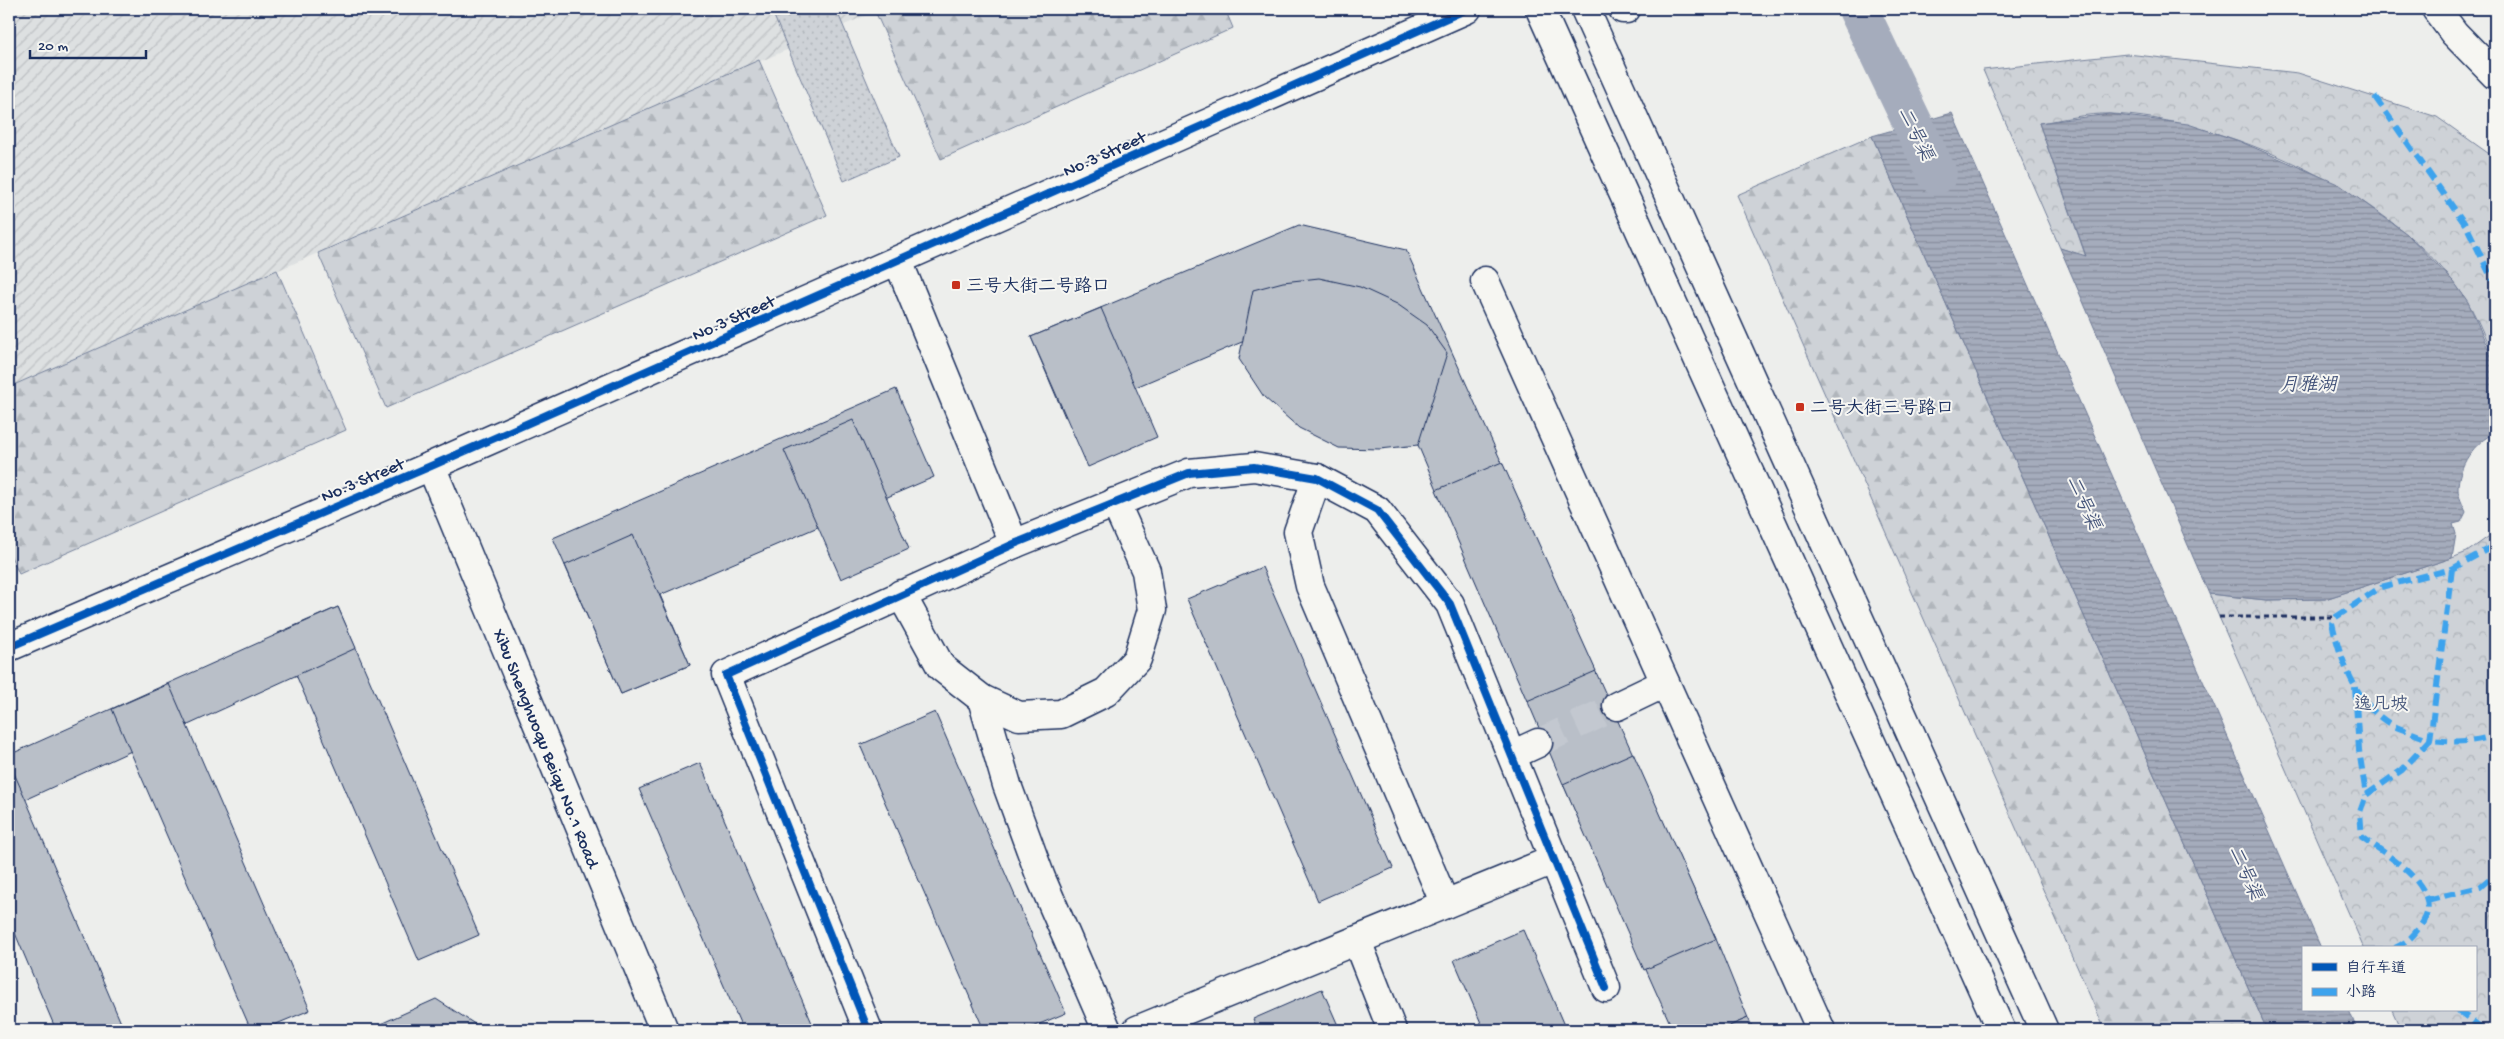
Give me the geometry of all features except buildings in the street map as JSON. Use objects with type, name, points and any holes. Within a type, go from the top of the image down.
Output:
[{"type":"street","name":"No.3 Street","points":[[9,647],[431,466],[1468,9]]},
{"type":"street","points":[[1540,9],[2001,1030]]},
{"type":"street","points":[[1585,9],[2044,1030]]},
{"type":"street","points":[[2436,9],[2454,32],[2495,75]]},
{"type":"street","points":[[898,261],[1014,544]]},
{"type":"street","points":[[1486,281],[1821,1030]]},
{"type":"street","name":"Xibu Shenghuoqu Beiqu No.1 Road","points":[[431,466],[664,1030]]},
{"type":"street","points":[[868,1030],[726,675],[1014,544],[1115,502],[1189,474],[1254,467],[1317,478],[1377,510],[1450,604],[1606,988]]},
{"type":"street","points":[[1317,478],[1298,532],[1310,586],[1445,904]]},
{"type":"street","points":[[902,594],[941,668],[982,699],[1019,716],[1061,714],[1106,692],[1137,659],[1152,610],[1146,571],[1115,502]]},
{"type":"street","points":[[1617,706],[1665,684]]},
{"type":"street","points":[[982,699],[1007,785],[1041,878],[1107,1030]]},
{"type":"street","points":[[1512,755],[1538,743]]},
{"type":"street","points":[[1137,1030],[1553,860]]},
{"type":"street","points":[[1357,941],[1392,1030]]},
{"type":"path","points":[[2218,617],[2336,617]]},
{"type":"shaded area","points":[[9,9],[881,9],[11,386],[9,381]]},
{"type":"green space","points":[[771,9],[836,9],[899,157],[844,181]]},
{"type":"green space","points":[[881,9],[1225,9],[1233,28],[941,159],[875,11]]},
{"type":"green space","points":[[2127,54],[2298,73],[2437,117],[2495,158],[2495,366],[2479,323],[2455,284],[2425,250],[2388,219],[2345,191],[2299,166],[2251,145],[2203,129],[2155,119],[2110,114],[2039,123],[2086,257],[2060,248],[1983,70]]},
{"type":"green space","points":[[759,60],[827,215],[386,408],[318,253]]},
{"type":"green space","points":[[1872,136],[2267,1030],[2105,1030],[1737,195]]},
{"type":"green space","points":[[277,270],[346,430],[19,574],[9,552],[9,387]]},
{"type":"green space","name":"逸凡坡","points":[[2495,532],[2495,1030],[2401,1030],[2393,1012],[2476,1012],[2476,946],[2363,946],[2209,594],[2266,600],[2325,599],[2467,552]]},
{"type":"water","points":[[1952,113],[2320,946],[2302,946],[2302,1012],[2350,1012],[2357,1030],[2267,1030],[1872,136]]},
{"type":"water","name":"月雅湖","points":[[2109,114],[2188,124],[2239,141],[2340,185],[2407,234],[2454,282],[2468,302],[2495,366],[2495,433],[2480,442],[2469,456],[2461,472],[2458,492],[2466,512],[2461,522],[2453,524],[2456,534],[2452,558],[2325,599],[2266,600],[2209,594],[2060,248],[2086,256],[2039,123]]},
{"type":"waterway","name":"二号渠","points":[[1858,9],[1937,174]]},
{"type":"tunnel","points":[[1538,743],[1617,706]]},
{"type":"marked path","points":[[2375,97],[2467,227],[2495,285]]},
{"type":"marked path","points":[[2452,569],[2430,740],[2394,726],[2381,718],[2370,707],[2352,682],[2340,652],[2332,623],[2336,617],[2381,587],[2452,569],[2495,545]]},
{"type":"marked path","points":[[2355,687],[2359,750],[2366,795]]},
{"type":"marked path","points":[[2399,946],[2411,938],[2423,922],[2428,909],[2426,897],[2409,873],[2362,837],[2360,812],[2366,795],[2402,770],[2430,740],[2463,741],[2495,735]]},
{"type":"marked path","points":[[2427,900],[2480,887],[2495,874]]},
{"type":"marked path","points":[[2461,1012],[2484,1030]]},
{"type":"cycle path","points":[[9,647],[431,466],[1467,9]]},
{"type":"cycle path","points":[[868,1030],[726,675],[1014,544],[1189,473],[1254,467],[1317,478],[1377,510],[1450,604],[1606,988]]},
{"type":"place","name":"三号大街二号路口","points":[[956,285]]},
{"type":"place","name":"二号大街三号路口","points":[[1800,407]]}]
